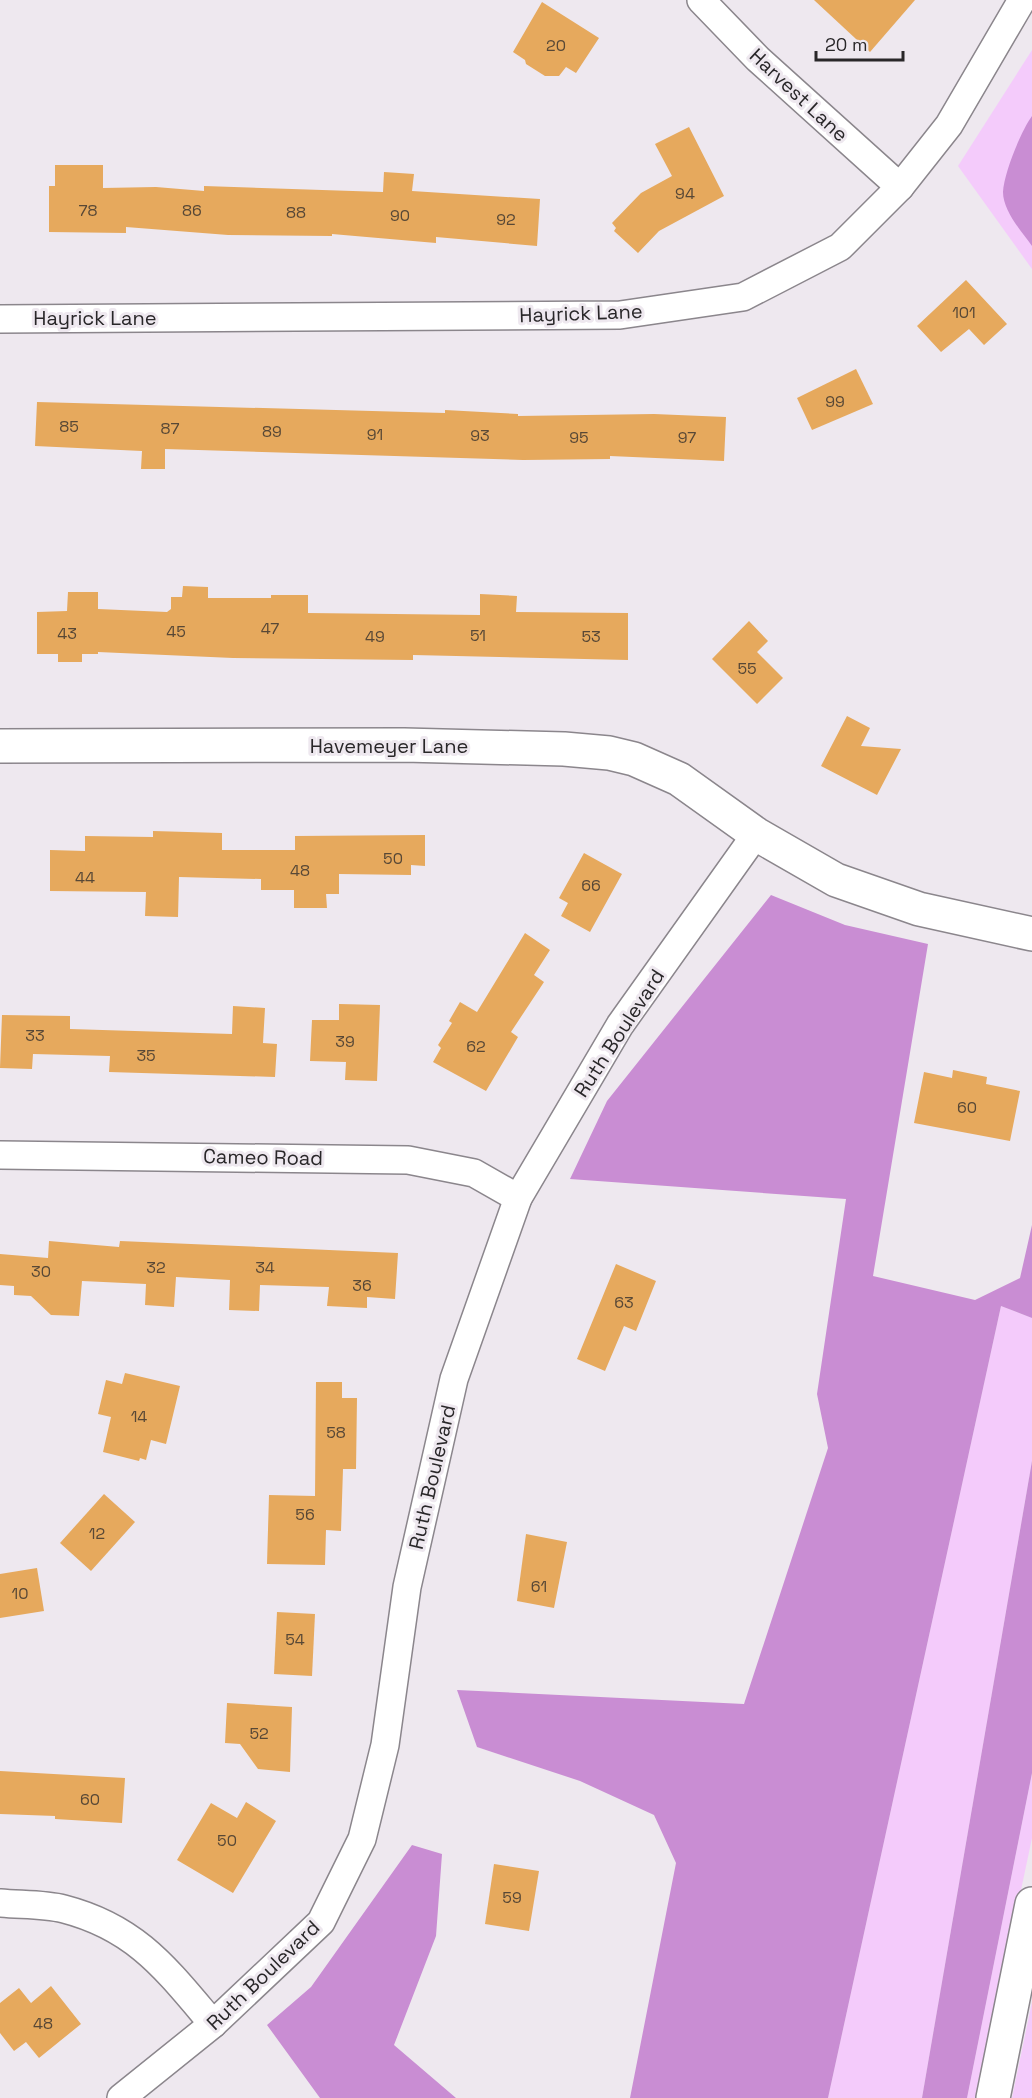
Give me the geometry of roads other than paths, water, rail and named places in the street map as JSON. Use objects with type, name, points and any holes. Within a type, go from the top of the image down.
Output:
[{"type":"street","name":"Harvest Lane","points":[[701,0],[758,60],[900,187]]},
{"type":"street","name":"Hayrick Lane","points":[[0,319],[620,315],[743,297],[840,247],[900,187],[949,124],[1022,0]]},
{"type":"street","name":"Havemeyer Lane","points":[[0,746],[404,745],[564,749],[609,753],[634,759],[669,774],[756,834],[836,880],[886,900],[1032,934]]},
{"type":"street","name":"Ruth Boulevard","points":[[121,2098],[213,2024],[321,1922],[362,1839],[385,1745],[407,1587],[454,1379],[518,1198],[620,1025],[756,834]]},
{"type":"street","name":"Cameo Road","points":[[0,1155],[408,1160],[474,1173],[518,1198]]},
{"type":"street","points":[[0,1903],[62,1908],[112,1925],[157,1959],[213,2024]]},
{"type":"street","points":[[993,2098],[1032,1904]]}]
